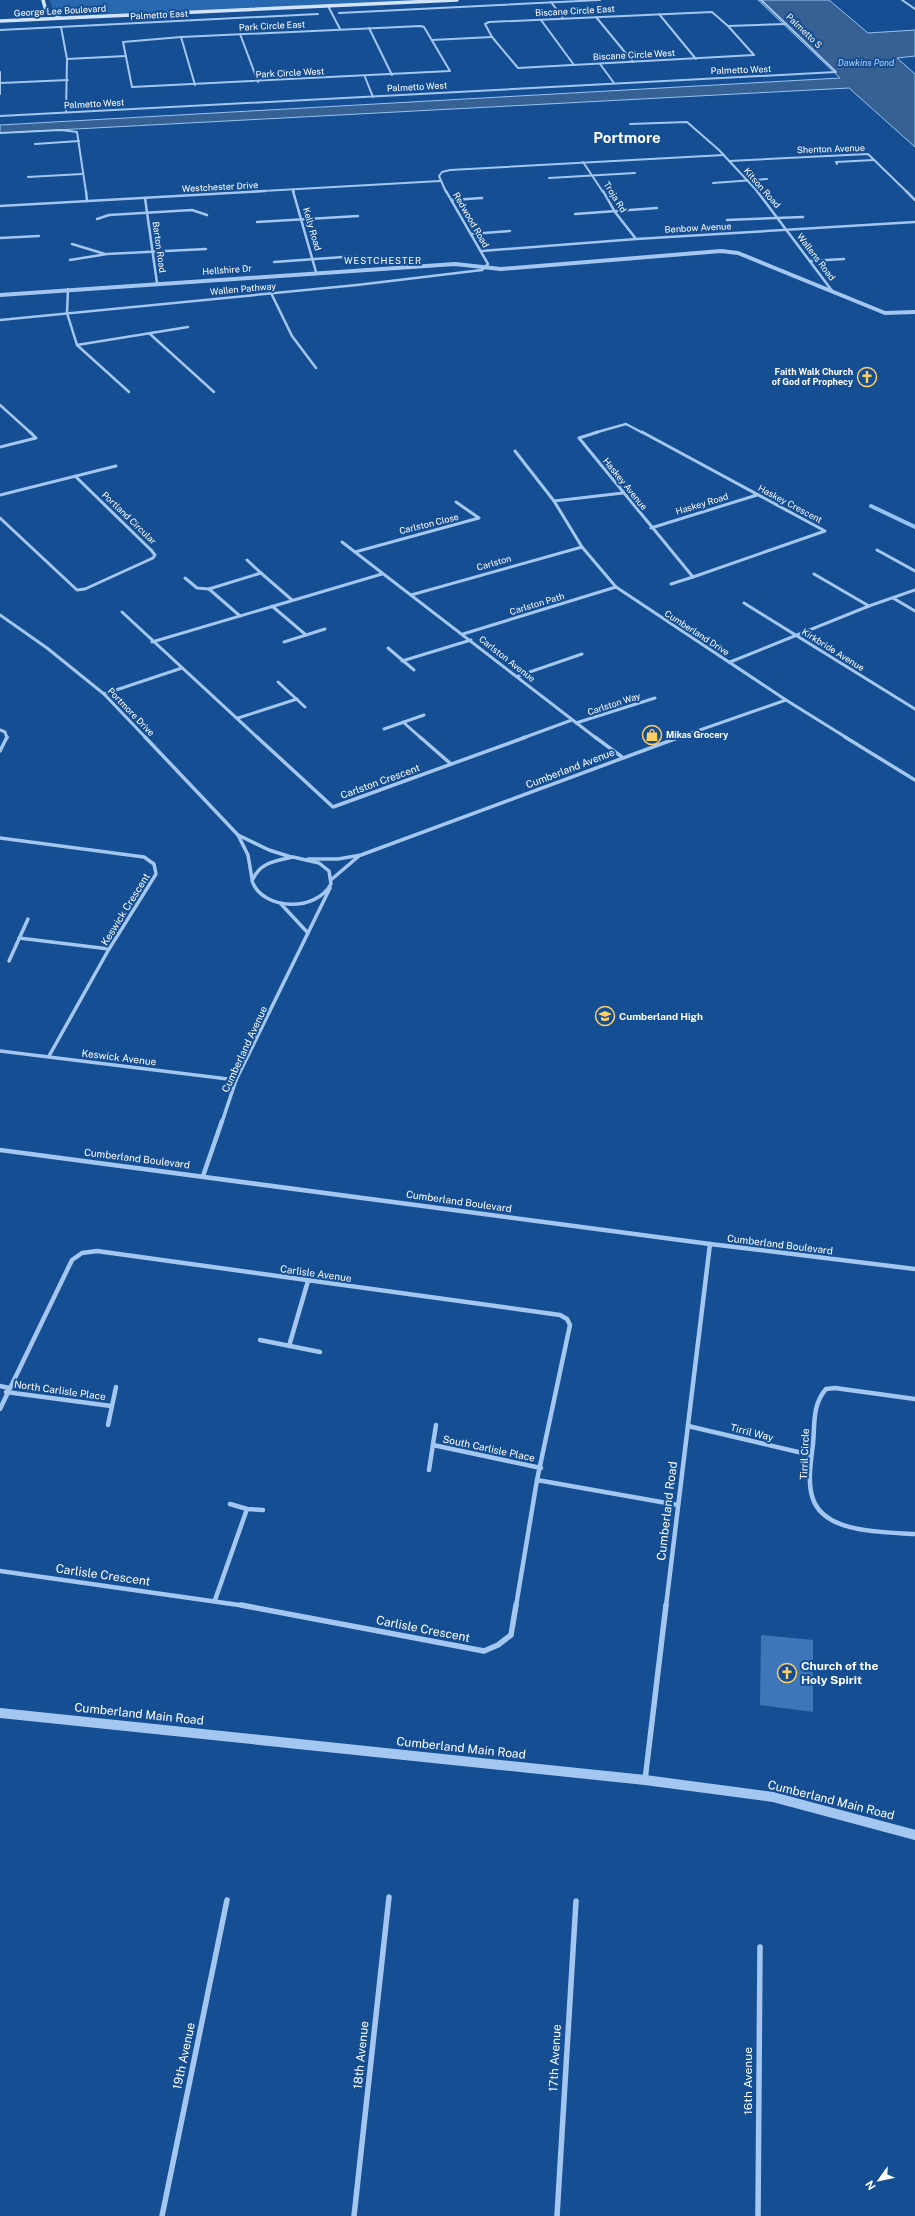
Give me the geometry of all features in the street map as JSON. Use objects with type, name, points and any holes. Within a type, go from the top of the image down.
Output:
[{"type":"main road","points":[[43,0],[46,11],[53,14],[78,17]]},
{"type":"main road","name":"George Lee Boulevard","points":[[0,21],[457,0]]},
{"type":"main road","points":[[41,11],[44,5]]},
{"type":"main road","points":[[9,20],[36,15]]},
{"type":"street","points":[[339,13],[600,0]]},
{"type":"street","name":"Palmetto S","points":[[761,0],[836,73]]},
{"type":"street","points":[[902,0],[915,9]]},
{"type":"street","points":[[551,2],[563,18]]},
{"type":"street","points":[[328,6],[340,30]]},
{"type":"street","name":"Biscane Circle East","points":[[492,37],[486,23],[563,18],[712,12],[728,26]]},
{"type":"street","name":"Palmetto East","points":[[0,30],[318,14]]},
{"type":"street","points":[[659,14],[696,59]]},
{"type":"street","points":[[596,17],[634,62]]},
{"type":"street","points":[[541,20],[574,65]]},
{"type":"street","points":[[728,26],[786,24]]},
{"type":"street","name":"Park Circle East","points":[[126,56],[124,41],[181,37],[421,26],[432,40]]},
{"type":"street","name":"Biscane Circle West","points":[[492,37],[518,68],[750,56],[755,54],[728,26]]},
{"type":"street","points":[[61,27],[67,59],[68,80],[66,112]]},
{"type":"street","points":[[369,28],[392,75]]},
{"type":"street","points":[[240,34],[258,82]]},
{"type":"street","points":[[181,37],[195,85]]},
{"type":"street","points":[[432,40],[492,37]]},
{"type":"street","name":"Park Circle West","points":[[126,56],[133,87],[448,72],[432,40]]},
{"type":"street","points":[[67,59],[126,56]]},
{"type":"street","points":[[600,64],[614,83]]},
{"type":"street","points":[[0,72],[0,94]]},
{"type":"street","name":"Palmetto West","points":[[0,116],[614,83],[836,73]]},
{"type":"street","points":[[365,77],[373,97]]},
{"type":"street","points":[[1,82],[68,80]]},
{"type":"street","name":"Kitson Road","points":[[630,124],[687,122],[724,155],[779,218],[787,231]]},
{"type":"street","points":[[0,133],[68,130],[77,132],[87,201]]},
{"type":"street","points":[[35,144],[79,141]]},
{"type":"street","name":"Shenton Avenue","points":[[730,162],[868,154],[915,200]]},
{"type":"street","points":[[440,181],[439,176],[442,172],[450,170],[724,155]]},
{"type":"street","points":[[837,164],[836,162],[874,160]]},
{"type":"street","name":"Troja Rd","points":[[583,162],[594,176],[615,212],[636,239]]},
{"type":"street","points":[[549,178],[635,173]]},
{"type":"street","points":[[28,177],[82,174]]},
{"type":"street","points":[[713,183],[767,179]]},
{"type":"street","name":"Westchester Drive","points":[[0,206],[440,181]]},
{"type":"street","name":"Redwood Road","points":[[440,181],[488,264],[486,267]]},
{"type":"street","name":"Kelly Road","points":[[293,190],[314,259],[316,272]]},
{"type":"street","name":"Barton Road","points":[[145,198],[154,252],[157,283]]},
{"type":"street","points":[[452,200],[482,198]]},
{"type":"street","points":[[576,214],[657,208]]},
{"type":"street","points":[[97,219],[103,216],[192,210],[206,215]]},
{"type":"street","points":[[257,222],[358,216]]},
{"type":"street","points":[[728,220],[803,217]]},
{"type":"street","name":"Benbow Avenue","points":[[481,251],[636,239],[915,222]]},
{"type":"street","points":[[471,234],[510,231]]},
{"type":"street","name":"Wallens Road","points":[[787,231],[833,292]]},
{"type":"street","points":[[0,238],[39,236]]},
{"type":"street","points":[[72,244],[107,254]]},
{"type":"street","points":[[70,260],[107,254],[206,249]]},
{"type":"street","name":"Hellshire Dr","points":[[0,296],[68,289],[316,272],[455,264],[516,268],[721,251],[738,253],[833,292]]},
{"type":"street","points":[[274,262],[357,256]]},
{"type":"street","points":[[810,261],[844,259]]},
{"type":"street","name":"Wallen Pathway","points":[[0,320],[375,284],[476,272],[486,267]]},
{"type":"street","points":[[68,289],[67,314],[77,345],[130,392]]},
{"type":"street","points":[[833,292],[885,313],[915,312]]},
{"type":"street","points":[[271,293],[292,336],[316,368]]},
{"type":"street","points":[[77,345],[188,327]]},
{"type":"street","points":[[150,334],[214,392]]},
{"type":"street","points":[[0,405],[36,438],[0,447]]},
{"type":"street","name":"Haskey Avenue","points":[[626,424],[579,438],[651,528],[693,577]]},
{"type":"street","name":"Haskey Crescent","points":[[626,424],[825,531],[671,584]]},
{"type":"street","name":"Cumberland Drive","points":[[516,451],[554,501],[582,547],[616,587],[786,700],[915,780]]},
{"type":"street","points":[[0,495],[116,466]]},
{"type":"street","name":"Portland Circular","points":[[0,518],[78,590],[85,589],[153,558],[155,556],[151,550],[75,476]]},
{"type":"street","points":[[554,501],[623,493]]},
{"type":"street","name":"Haskey Road","points":[[651,528],[757,494]]},
{"type":"street","name":"Carlston Close","points":[[355,552],[479,518],[456,502]]},
{"type":"street","name":"Carlston Avenue","points":[[342,542],[622,757]]},
{"type":"street","name":"Carlston","points":[[411,595],[555,552],[582,547]]},
{"type":"street","points":[[877,550],[915,571]]},
{"type":"street","points":[[247,560],[292,600]]},
{"type":"street","points":[[185,578],[197,588],[209,589],[261,573]]},
{"type":"street","points":[[152,642],[382,574]]},
{"type":"street","points":[[814,574],[869,606]]},
{"type":"street","name":"Carlston Path","points":[[463,634],[616,587]]},
{"type":"street","points":[[209,589],[240,616]]},
{"type":"street","points":[[730,662],[869,606],[915,590]]},
{"type":"street","points":[[893,598],[915,611]]},
{"type":"street","name":"Kirkbride Avenue","points":[[744,603],[915,709]]},
{"type":"street","points":[[272,606],[306,635]]},
{"type":"street","name":"Carlston Crescent","points":[[122,612],[152,642],[238,718],[333,807],[572,720]]},
{"type":"street","name":"Portmore Drive","points":[[0,615],[47,648],[104,694],[238,835],[248,855],[252,879]]},
{"type":"street","points":[[284,642],[325,629]]},
{"type":"street","points":[[402,661],[470,640]]},
{"type":"street","points":[[388,648],[414,670]]},
{"type":"street","points":[[518,676],[582,654]]},
{"type":"street","points":[[104,694],[182,668]]},
{"type":"street","points":[[278,682],[305,707]]},
{"type":"street","name":"Carlston Way","points":[[576,723],[655,698]]},
{"type":"street","points":[[238,718],[297,699]]},
{"type":"street","name":"Cumberland Avenue","points":[[308,859],[338,859],[361,855],[622,757],[786,700]]},
{"type":"street","points":[[910,706],[915,703]]},
{"type":"street","points":[[384,729],[424,715]]},
{"type":"street","points":[[403,722],[451,764]]},
{"type":"street","points":[[0,730],[5,732],[8,737],[0,751]]},
{"type":"street","name":"Portmore Drive","points":[[238,835],[269,850],[294,858]]},
{"type":"street","name":"Keswick Crescent","points":[[0,838],[144,857],[154,864],[156,874],[109,949],[49,1056]]},
{"type":"street","name":"Cumberland Avenue","points":[[332,879],[361,855]]},
{"type":"street","points":[[294,858],[308,859],[320,864],[329,871],[332,879],[330,888],[322,896],[310,901],[296,904],[281,904],[268,901],[258,895],[252,887],[252,879],[256,870],[279,859],[294,858]]},
{"type":"street","name":"Cumberland Avenue","points":[[203,1176],[236,1080],[330,888]]},
{"type":"street","points":[[281,904],[308,933]]},
{"type":"street","points":[[9,961],[28,919]]},
{"type":"street","points":[[19,938],[109,949]]},
{"type":"street","name":"Keswick Avenue","points":[[0,1050],[236,1080]]},
{"type":"street","name":"Cumberland Boulevard","points":[[0,1150],[710,1244],[915,1269]]},
{"type":"street","name":"Cumberland Road","points":[[644,1780],[710,1244]]},
{"type":"street","name":"Carlisle Avenue","points":[[8,1390],[72,1260],[82,1253],[97,1252],[560,1315]]},
{"type":"street","points":[[289,1346],[308,1281]]},
{"type":"street","name":"Carlisle Crescent","points":[[0,1571],[215,1600],[484,1651],[498,1645],[511,1635],[537,1480],[570,1325],[566,1319],[560,1315]]},
{"type":"street","points":[[260,1340],[320,1352]]},
{"type":"street","name":"North Carlisle Place","points":[[0,1386],[8,1390],[111,1406]]},
{"type":"street","name":"North Carlisle Place","points":[[108,1425],[116,1387]]},
{"type":"street","name":"Tirril Circle","points":[[915,1399],[835,1388],[826,1389],[817,1400],[811,1455],[813,1498],[825,1517],[848,1527],[915,1534]]},
{"type":"street","points":[[0,1409],[8,1390]]},
{"type":"street","name":"South Carlisle Place","points":[[429,1470],[436,1425]]},
{"type":"street","name":"Tirril Way","points":[[688,1426],[811,1455]]},
{"type":"street","name":"South Carlisle Place","points":[[433,1445],[540,1468]]},
{"type":"street","points":[[537,1480],[678,1505]]},
{"type":"street","points":[[230,1504],[247,1509],[263,1510]]},
{"type":"street","points":[[215,1600],[247,1509]]},
{"type":"street","name":"Cumberland Main Road","points":[[0,1713],[644,1780],[773,1797],[915,1835]]},
{"type":"street","name":"18th Avenue","points":[[354,2216],[389,1897]]},
{"type":"street","name":"19th Avenue","points":[[162,2216],[227,1900]]},
{"type":"street","name":"17th Avenue","points":[[557,2216],[576,1902]]},
{"type":"street","name":"16th Avenue","points":[[758,2216],[760,1947]]},
{"type":"shaded area","points":[[50,0],[445,0],[72,17],[54,12]]},
{"type":"water","name":"Dawkins Pond","points":[[758,0],[829,0],[868,33],[915,30],[915,56],[897,58],[915,74],[915,147],[849,88],[0,133],[0,125],[840,78]]},
{"type":"building","name":"Church of the Holy Spirit","points":[[761,1635],[813,1640],[813,1712],[760,1705]]},
{"type":"waterway","points":[[871,506],[915,527]]},
{"type":"place","name":"Faith Walk Church of God of Prophecy","points":[[867,377]]},
{"type":"place","name":"Mikas Grocery","points":[[652,735]]},
{"type":"place","name":"Cumberland High","points":[[605,1016]]},
{"type":"place","name":"Church of the Holy Spirit","points":[[787,1673]]},
{"type":"district","name":"Portmore","points":[[627,138]]},
{"type":"district","name":"WESTCHESTER","points":[[383,261]]}]
